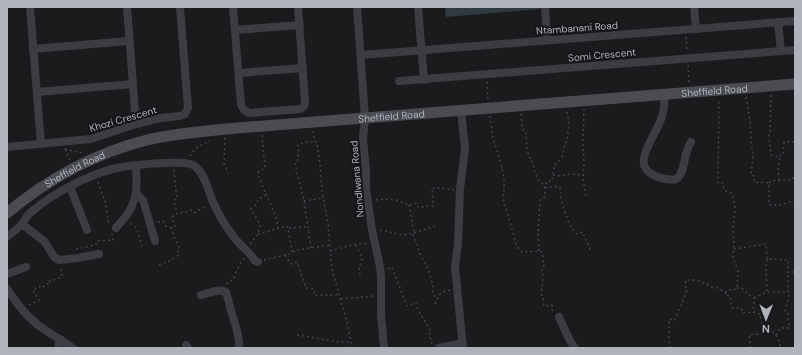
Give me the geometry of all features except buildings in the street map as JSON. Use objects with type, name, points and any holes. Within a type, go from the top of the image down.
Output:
[{"type":"street","points":[[30,7],[41,144]]},
{"type":"street","points":[[127,7],[136,124]]},
{"type":"street","name":"Khozi Crescent","points":[[7,146],[91,139],[136,124],[185,114],[188,108],[180,7]]},
{"type":"street","points":[[233,7],[241,105],[244,110],[249,113],[301,109],[305,103],[298,7]]},
{"type":"street","name":"Nondlwana Road","points":[[357,7],[365,118],[363,145],[366,189],[380,272],[381,316],[384,348]]},
{"type":"street","points":[[418,7],[424,80]]},
{"type":"street","points":[[545,7],[547,40]]},
{"type":"street","points":[[694,7],[696,28]]},
{"type":"street","name":"Ntambanani Road","points":[[361,55],[795,21]]},
{"type":"street","points":[[778,22],[781,51]]},
{"type":"street","points":[[235,30],[300,25]]},
{"type":"street","points":[[33,49],[129,41]]},
{"type":"street","name":"Somi Crescent","points":[[400,81],[795,50]]},
{"type":"street","points":[[239,73],[303,68]]},
{"type":"street","points":[[36,92],[133,84]]},
{"type":"street","name":"Sheffield Road","points":[[7,213],[43,186],[77,166],[127,146],[147,140],[186,133],[461,111],[489,105],[584,101],[795,84]]},
{"type":"street","points":[[664,95],[665,102],[662,117],[645,154],[644,165],[648,172],[655,176],[674,179],[678,178],[691,142]]},
{"type":"street","points":[[436,347],[463,346],[455,267],[458,244],[460,189],[465,148],[461,111]]},
{"type":"street","points":[[7,236],[22,224],[29,214],[43,202],[52,196],[92,177],[112,170],[136,166],[175,163],[188,164],[196,167],[202,175],[208,187],[212,201],[226,227],[238,242],[248,250],[255,261],[258,262]]},
{"type":"street","points":[[116,228],[126,216],[136,193],[136,166]]},
{"type":"street","points":[[70,187],[87,230]]},
{"type":"street","points":[[136,193],[144,200],[155,241]]},
{"type":"street","points":[[22,224],[44,242],[54,257],[59,260],[99,254]]},
{"type":"street","points":[[7,274],[26,267]]},
{"type":"street","points":[[7,289],[14,301],[37,324],[73,348]]},
{"type":"street","points":[[202,295],[218,291],[226,292],[234,323],[239,334],[239,348]]},
{"type":"street","points":[[559,317],[570,341],[575,348]]},
{"type":"street","points":[[58,348],[60,340]]},
{"type":"path","points":[[486,75],[493,137],[503,174],[504,205],[517,247],[522,252],[539,251]]},
{"type":"path","points":[[771,93],[769,135],[771,154],[780,157]]},
{"type":"path","points":[[746,95],[753,155],[751,176],[754,176],[754,182],[769,184]]},
{"type":"path","points":[[718,98],[718,183],[723,183],[724,190],[731,193],[734,199],[733,258],[738,270],[737,288]]},
{"type":"path","points":[[584,101],[583,175],[586,197]]},
{"type":"path","points":[[559,317],[552,310],[552,305],[544,306],[542,298],[542,268],[544,266],[542,252],[539,251],[538,233],[540,200],[545,197],[547,181],[552,181],[554,166],[562,157],[565,143],[568,138],[569,121],[566,110]]},
{"type":"path","points":[[521,114],[522,127],[527,137],[526,144],[529,157],[532,160],[535,173],[539,181],[546,187],[560,187],[560,193],[570,224],[576,234],[583,232],[585,240],[589,244],[590,251]]},
{"type":"path","points":[[313,129],[320,164],[333,274],[350,333],[352,348]]},
{"type":"path","points":[[262,134],[266,168],[259,171],[258,175],[276,217],[279,228]]},
{"type":"path","points":[[225,137],[224,164],[228,173]]},
{"type":"path","points":[[188,164],[190,156],[196,148],[209,141],[209,138]]},
{"type":"path","points":[[57,142],[65,149],[87,154]]},
{"type":"path","points":[[310,248],[304,201],[295,164],[298,162],[298,145],[315,142]]},
{"type":"path","points":[[779,180],[778,168],[780,157],[783,155],[784,142],[795,142]]},
{"type":"path","points":[[65,149],[70,162]]},
{"type":"path","points":[[175,163],[177,199],[174,200],[177,213]]},
{"type":"path","points":[[554,175],[583,175]]},
{"type":"path","points":[[78,258],[77,249],[92,246],[98,243],[98,241],[112,240],[113,230],[116,228],[109,224],[105,201],[97,179],[94,180],[92,177]]},
{"type":"path","points":[[795,177],[791,180],[771,180],[769,184],[768,205],[779,205],[795,202]]},
{"type":"path","points":[[368,202],[390,199],[409,205],[417,203],[418,207],[433,206],[432,188],[460,189]]},
{"type":"path","points":[[225,291],[228,282],[234,279],[234,275],[258,234],[260,224],[252,209],[257,204],[258,200],[266,194]]},
{"type":"path","points":[[304,201],[323,197]]},
{"type":"path","points":[[159,264],[169,261],[179,255],[179,247],[174,237],[172,228],[175,226],[172,217],[177,213],[183,214],[191,210],[194,213],[212,201]]},
{"type":"path","points":[[409,205],[414,232],[413,234],[421,256],[428,268],[433,286],[434,297],[437,299]]},
{"type":"path","points":[[126,216],[137,230],[142,246]]},
{"type":"path","points":[[148,216],[155,216],[156,221],[163,221],[166,226],[172,228]]},
{"type":"path","points":[[258,234],[287,226],[288,228],[306,227],[308,225]]},
{"type":"path","points":[[372,230],[405,235],[413,234],[436,226]]},
{"type":"path","points":[[288,228],[292,252]]},
{"type":"path","points":[[330,251],[375,242]]},
{"type":"path","points":[[734,249],[766,244],[767,292]]},
{"type":"path","points":[[258,262],[290,254],[292,252],[330,245]]},
{"type":"path","points":[[356,245],[362,257],[359,267],[360,275]]},
{"type":"path","points":[[285,255],[291,264],[297,262],[306,288],[314,289],[314,295],[339,295]]},
{"type":"path","points":[[767,259],[788,260],[789,296],[785,311],[788,314],[789,328],[780,328],[776,335]]},
{"type":"path","points":[[20,308],[39,300],[33,290],[38,286],[41,288],[44,287],[48,284],[47,282],[62,277],[59,260]]},
{"type":"path","points":[[380,272],[392,267],[407,306],[416,303],[418,310],[430,329],[431,343],[436,347]]},
{"type":"path","points":[[788,272],[795,272]]},
{"type":"path","points":[[671,348],[669,340],[669,319],[675,320],[687,290],[685,286],[686,280],[699,281],[726,292],[727,290],[742,288],[754,298]]},
{"type":"path","points":[[435,304],[440,294],[457,289]]},
{"type":"path","points":[[726,292],[725,296],[730,296],[732,308],[741,308],[742,313],[753,312],[760,314],[761,322],[776,335],[781,348]]},
{"type":"path","points":[[754,298],[767,292],[788,292]]},
{"type":"path","points":[[341,299],[381,296]]},
{"type":"path","points":[[753,312],[754,298]]},
{"type":"path","points":[[751,348],[749,335],[771,330]]},
{"type":"path","points":[[297,335],[340,342],[350,342]]},
{"type":"shaded area","points":[[445,7],[541,7],[541,9],[446,17]]}]
